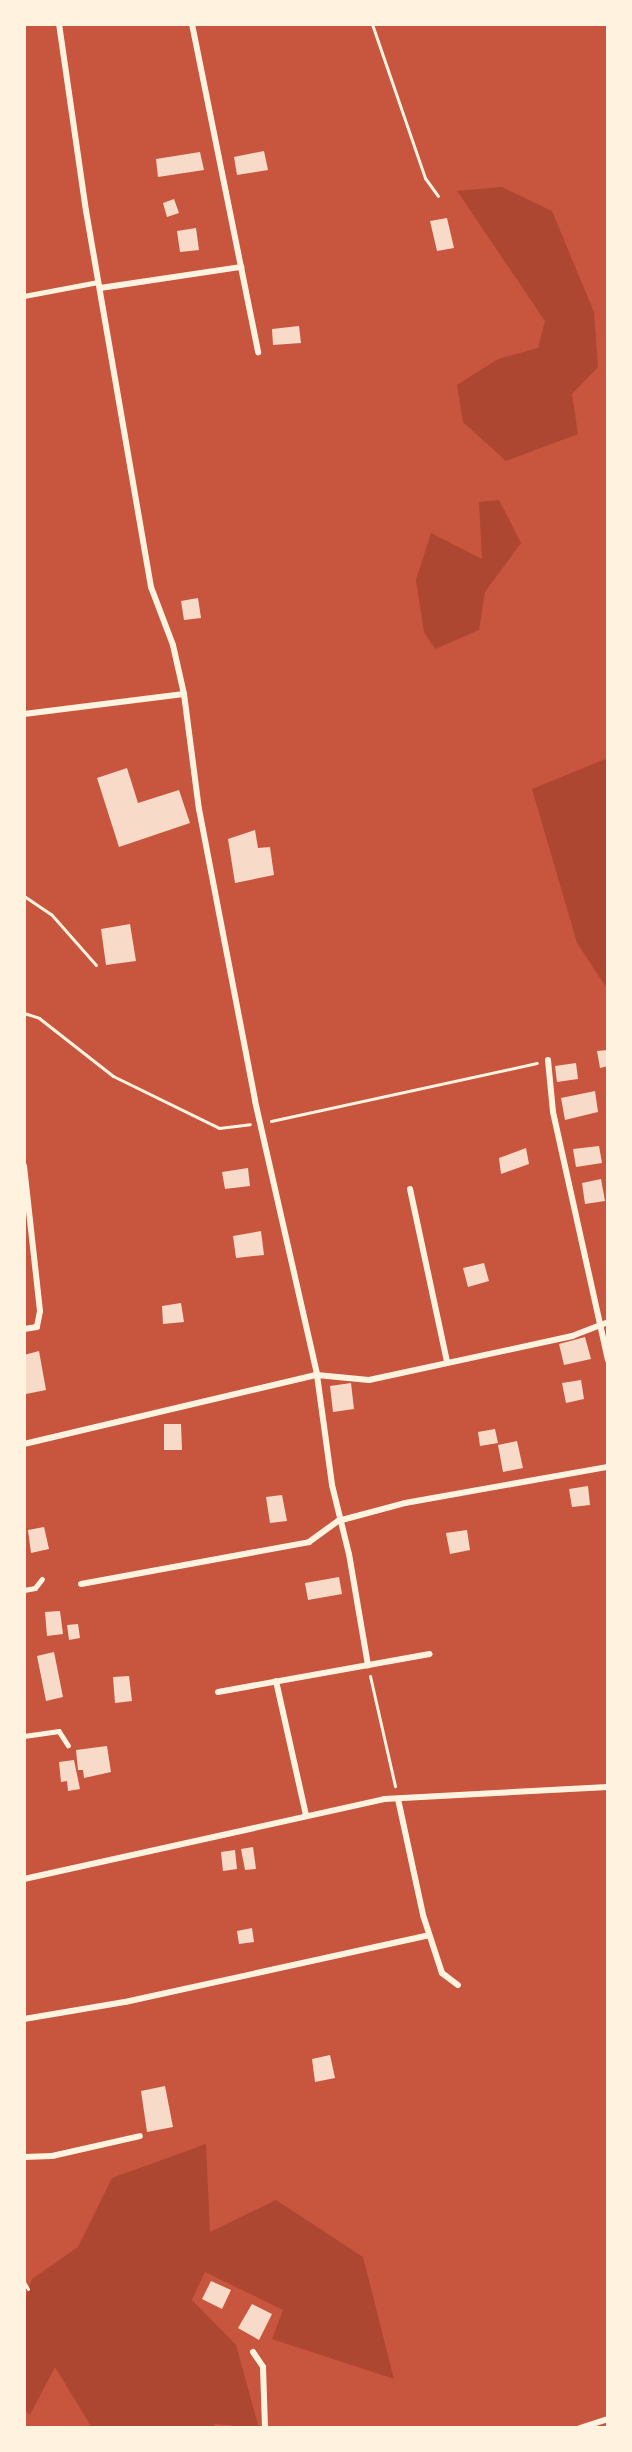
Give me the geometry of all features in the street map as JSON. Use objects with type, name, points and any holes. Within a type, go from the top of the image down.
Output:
[{"type":"street","points":[[59,24],[99,285],[151,587],[173,645],[184,694],[199,809],[261,1123],[317,1375],[338,1521],[349,1554],[368,1665]]},
{"type":"street","points":[[192,24],[258,352]]},
{"type":"street","points":[[99,285],[241,267]]},
{"type":"street","points":[[24,714],[184,694]]},
{"type":"street","points":[[548,1060],[553,1112],[598,1326],[608,1360]]},
{"type":"street","points":[[24,1166],[40,1311],[37,1327],[24,1329]]},
{"type":"street","points":[[411,1189],[447,1362]]},
{"type":"street","points":[[24,1444],[317,1375],[369,1380],[572,1336],[608,1322]]},
{"type":"street","points":[[81,1584],[309,1542],[338,1521],[405,1503],[608,1467]]},
{"type":"street","points":[[218,1692],[430,1654]]},
{"type":"street","points":[[276,1681],[306,1815]]},
{"type":"street","points":[[24,1879],[306,1815],[398,1799],[608,1787]]},
{"type":"street","points":[[398,1799],[429,1935],[442,1973],[458,1985]]},
{"type":"street","points":[[24,2019],[124,2002],[429,1935]]},
{"type":"street","points":[[24,2157],[52,2156],[140,2136]]},
{"type":"street","points":[[253,2352],[263,2367],[265,2428]]},
{"type":"street","points":[[580,2428],[608,2419]]},
{"type":"lane","points":[[24,296],[99,285]]},
{"type":"lane","points":[[24,1590],[35,1588],[42,1579]]},
{"type":"lane","points":[[24,1736],[59,1731],[68,1746]]},
{"type":"path","points":[[372,24],[425,178],[438,196]]},
{"type":"path","points":[[24,896],[51,914],[96,965]]},
{"type":"path","points":[[24,1013],[39,1018],[113,1076],[219,1128],[261,1123],[548,1060]]},
{"type":"path","points":[[368,1665],[398,1799]]},
{"type":"path","points":[[24,2282],[28,2289]]},
{"type":"shaded area","points":[[502,187],[552,211],[594,312],[598,367],[572,394],[578,434],[506,461],[463,422],[457,385],[498,359],[538,348],[545,321],[457,191]]},
{"type":"shaded area","points":[[499,500],[521,543],[485,592],[479,630],[435,649],[424,632],[416,580],[431,533],[482,559],[479,502]]},
{"type":"shaded area","points":[[608,758],[608,990],[577,943],[532,789]]},
{"type":"shaded area","points":[[206,2144],[210,2232],[276,2200],[363,2257],[394,2379],[272,2339],[283,2310],[205,2272],[192,2300],[236,2345],[259,2428],[215,2424],[212,2428],[92,2428],[55,2367],[30,2415],[24,2410],[24,2302],[32,2279],[78,2247],[112,2178]]},
{"type":"building","points":[[264,151],[268,170],[237,175],[234,157]]},
{"type":"building","points":[[200,152],[204,170],[158,177],[156,159]]},
{"type":"building","points":[[174,199],[179,213],[167,217],[163,203]]},
{"type":"building","points":[[447,218],[454,248],[437,251],[430,221]]},
{"type":"building","points":[[196,228],[199,250],[180,252],[177,231]]},
{"type":"building","points":[[299,326],[301,343],[273,345],[272,329]]},
{"type":"building","points":[[198,598],[201,618],[184,620],[181,601]]},
{"type":"building","points":[[127,768],[138,803],[179,790],[190,823],[119,847],[97,778]]},
{"type":"building","points":[[255,830],[258,848],[270,847],[274,875],[235,883],[228,839]]},
{"type":"building","points":[[130,924],[136,961],[106,965],[101,929]]},
{"type":"building","points":[[608,1050],[608,1066],[600,1068],[597,1051]]},
{"type":"building","points":[[576,1063],[578,1079],[557,1082],[555,1066]]},
{"type":"building","points":[[595,1091],[598,1112],[565,1120],[561,1098]]},
{"type":"building","points":[[599,1146],[602,1163],[576,1167],[573,1149]]},
{"type":"building","points":[[526,1148],[529,1164],[501,1174],[499,1158]]},
{"type":"building","points":[[248,1168],[250,1186],[225,1189],[222,1172]]},
{"type":"building","points":[[601,1179],[605,1201],[585,1204],[582,1183]]},
{"type":"building","points":[[261,1231],[264,1255],[236,1258],[233,1236]]},
{"type":"building","points":[[484,1263],[489,1281],[468,1287],[463,1268]]},
{"type":"building","points":[[181,1303],[184,1322],[163,1324],[162,1306]]},
{"type":"building","points":[[585,1337],[591,1359],[564,1365],[559,1344]]},
{"type":"building","points":[[39,1351],[46,1390],[26,1394],[24,1355]]},
{"type":"building","points":[[581,1380],[584,1399],[566,1403],[562,1383]]},
{"type":"building","points":[[351,1383],[354,1409],[333,1412],[330,1386]]},
{"type":"building","points":[[164,1424],[181,1424],[182,1450],[164,1450]]},
{"type":"building","points":[[495,1429],[498,1443],[480,1446],[478,1432]]},
{"type":"building","points":[[517,1441],[523,1468],[503,1472],[498,1445]]},
{"type":"building","points":[[588,1486],[590,1505],[572,1507],[569,1489]]},
{"type":"building","points":[[282,1495],[287,1521],[270,1523],[266,1497]]},
{"type":"building","points":[[44,1527],[49,1549],[31,1553],[28,1530]]},
{"type":"building","points":[[467,1530],[470,1550],[450,1554],[446,1533]]},
{"type":"building","points":[[339,1577],[342,1594],[308,1600],[305,1583]]},
{"type":"building","points":[[60,1611],[63,1634],[47,1636],[45,1612]]},
{"type":"building","points":[[78,1624],[80,1638],[69,1640],[67,1625]]},
{"type":"building","points":[[54,1652],[63,1697],[46,1701],[37,1656]]},
{"type":"building","points":[[129,1676],[132,1701],[115,1703],[113,1677]]},
{"type":"building","points":[[107,1746],[111,1772],[84,1778],[83,1770],[78,1770],[76,1750]]},
{"type":"building","points":[[74,1760],[80,1789],[68,1791],[67,1781],[61,1782],[59,1762]]},
{"type":"building","points":[[253,1847],[256,1869],[245,1870],[241,1849]]},
{"type":"building","points":[[235,1850],[237,1869],[223,1871],[221,1852]]},
{"type":"building","points":[[252,1928],[254,1942],[239,1944],[237,1931]]},
{"type":"building","points":[[330,2055],[335,2078],[315,2082],[312,2059]]},
{"type":"building","points":[[165,2086],[173,2127],[147,2132],[141,2091]]},
{"type":"building","points":[[211,2281],[231,2290],[222,2309],[202,2299]]},
{"type":"building","points":[[252,2304],[272,2314],[259,2340],[238,2328]]}]
